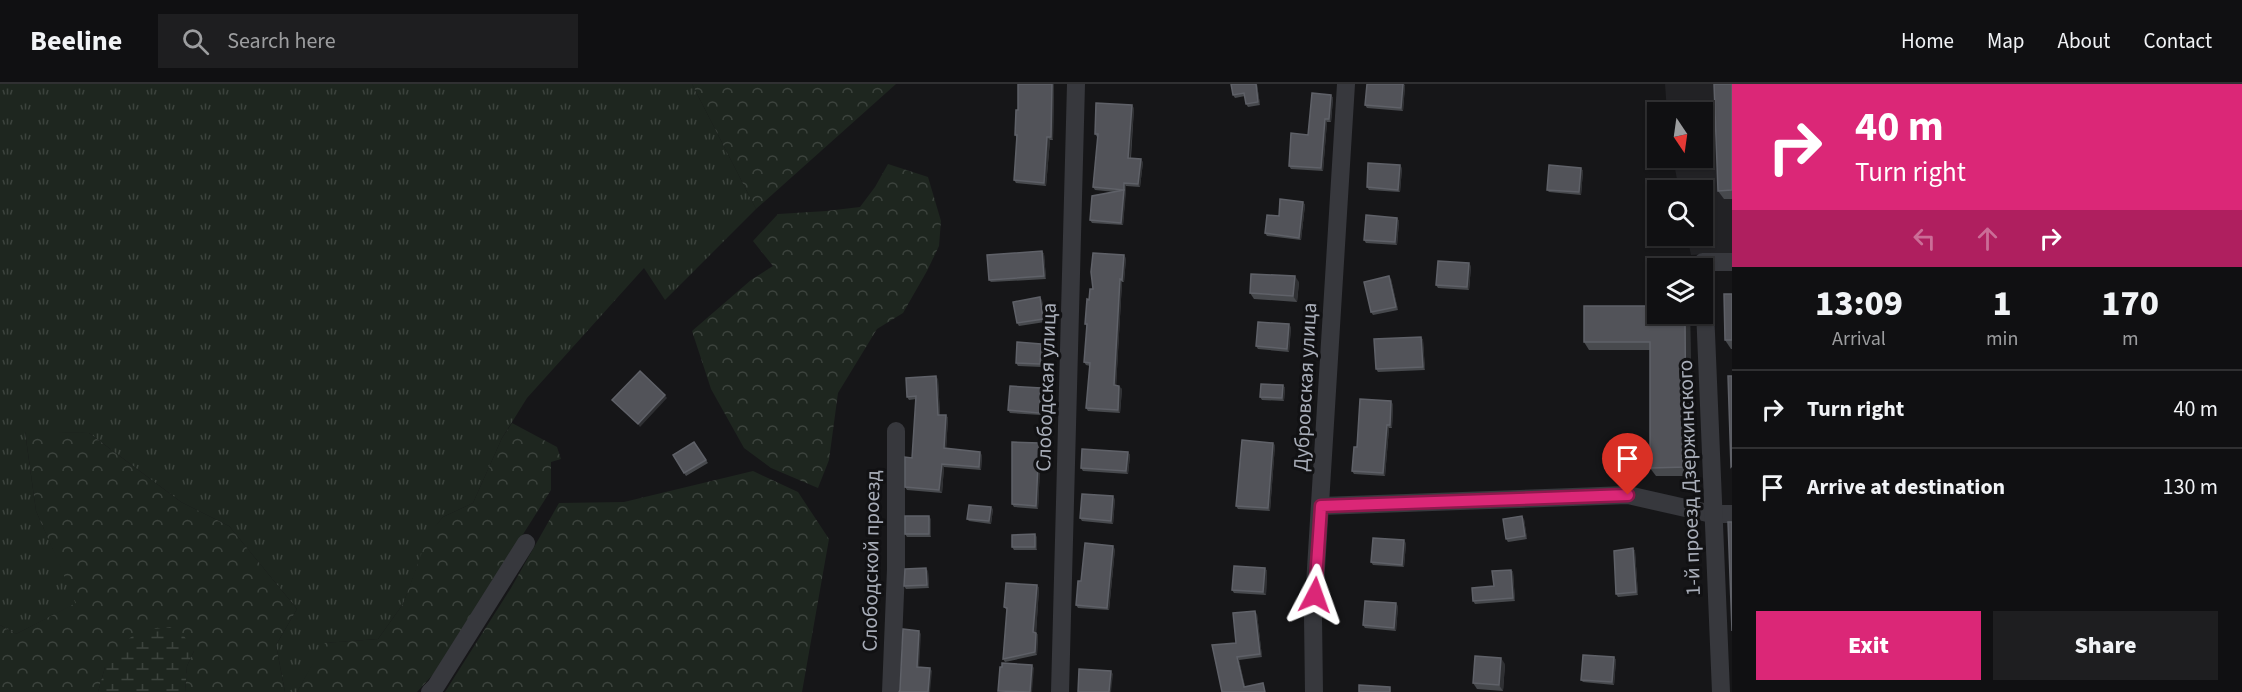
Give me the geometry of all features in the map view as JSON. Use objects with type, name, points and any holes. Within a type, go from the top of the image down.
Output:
[{"type":"street","name":"Слободская улица","points":[[1060,692],[1076,84]]},
{"type":"street","name":"Дубровская улица","points":[[1314,692],[1313,617],[1346,84]]},
{"type":"street","name":"1-й проезд Дзержинского","points":[[1721,692],[1703,262],[1732,262]]},
{"type":"street","name":"Слободской проезд","points":[[891,692],[896,569],[896,431]]},
{"type":"street","points":[[1321,506],[1628,495],[1712,514],[1732,513]]},
{"type":"street","points":[[430,692],[526,543]]},
{"type":"shaded area","points":[[1665,84],[1732,84],[1732,253],[1691,255],[1689,246],[1713,246],[1713,180],[1677,180],[1675,168],[1713,168],[1713,102],[1666,102]]},
{"type":"green space","points":[[0,84],[692,84],[756,209],[665,300],[644,268],[527,398],[502,438],[473,503],[443,517],[430,533],[403,604],[378,639],[325,643],[297,692],[285,692],[276,645],[297,609],[229,526],[181,502],[89,433],[25,432],[36,511],[77,603],[16,634],[0,625]]},
{"type":"green space","points":[[692,84],[896,84],[756,209]]},
{"type":"green space","points":[[888,164],[928,177],[941,221],[939,246],[903,313],[877,329],[838,393],[829,460],[818,488],[771,468],[744,448],[711,389],[692,331],[751,280],[773,266],[753,241],[778,214],[860,207]]},
{"type":"green space","points":[[512,423],[557,447],[561,459],[551,462],[551,490],[438,669],[417,692],[297,692],[324,643],[378,639],[403,604],[429,533],[443,517],[473,503],[502,438]]},
{"type":"green space","points":[[25,431],[89,433],[181,502],[229,526],[297,609],[276,645],[285,692],[185,692],[187,666],[194,651],[105,667],[98,692],[0,692],[0,625],[16,634],[76,603],[36,511]]},
{"type":"green space","points":[[753,471],[798,492],[829,539],[802,692],[445,692],[511,588],[559,503],[624,502]]},
{"type":"green space","points":[[170,627],[184,636],[194,651],[187,666],[185,692],[98,692],[105,667],[126,641],[139,631]]},
{"type":"building","points":[[1018,84],[1052,84],[1051,137],[1047,137],[1044,183],[1014,180]]},
{"type":"building","points":[[1231,84],[1256,84],[1258,102],[1246,104],[1244,93],[1233,95]]},
{"type":"building","points":[[1367,84],[1403,84],[1401,108],[1365,105]]},
{"type":"building","points":[[1714,84],[1732,84],[1732,190],[1718,191]]},
{"type":"building","points":[[1312,93],[1331,95],[1329,119],[1325,119],[1321,168],[1289,166],[1291,133],[1308,135]]},
{"type":"building","points":[[1096,103],[1132,105],[1128,158],[1141,159],[1138,184],[1124,183],[1124,190],[1093,187],[1098,134],[1095,134]]},
{"type":"building","points":[[1368,163],[1400,165],[1398,190],[1367,187]]},
{"type":"building","points":[[1549,165],[1581,168],[1579,192],[1547,190]]},
{"type":"building","points":[[1124,190],[1121,223],[1090,220],[1092,196]]},
{"type":"building","points":[[1280,199],[1303,202],[1299,238],[1265,233],[1267,215],[1279,216]]},
{"type":"building","points":[[1366,215],[1397,218],[1395,242],[1364,240]]},
{"type":"building","points":[[1042,251],[1044,276],[989,280],[987,255]]},
{"type":"building","points":[[1093,253],[1124,255],[1122,280],[1120,279],[1114,385],[1119,386],[1118,410],[1086,408],[1090,363],[1084,362],[1087,324],[1085,324],[1087,299],[1089,300],[1090,289],[1093,289],[1091,272]]},
{"type":"building","points":[[1438,261],[1469,263],[1467,287],[1436,285]]},
{"type":"building","points":[[1251,274],[1295,276],[1293,296],[1250,293]]},
{"type":"building","points":[[1389,276],[1396,307],[1371,312],[1364,282]]},
{"type":"building","points":[[1724,294],[1732,294],[1732,340],[1725,340]]},
{"type":"building","points":[[1040,297],[1043,319],[1017,323],[1013,302]]},
{"type":"building","points":[[1584,306],[1647,306],[1647,324],[1685,324],[1686,467],[1650,468],[1650,342],[1584,342]]},
{"type":"building","points":[[1258,322],[1289,324],[1287,349],[1256,346]]},
{"type":"building","points":[[1421,337],[1423,367],[1376,369],[1374,339]]},
{"type":"building","points":[[1017,342],[1041,344],[1040,364],[1016,363]]},
{"type":"building","points":[[640,371],[665,395],[638,424],[612,400]]},
{"type":"building","points":[[936,376],[938,415],[946,415],[944,448],[980,452],[979,467],[942,464],[939,490],[905,487],[905,457],[912,458],[916,396],[907,397],[906,378]]},
{"type":"building","points":[[1728,376],[1732,376],[1731,467]]},
{"type":"building","points":[[1261,384],[1283,385],[1282,398],[1260,397]]},
{"type":"building","points":[[1010,386],[1041,388],[1039,413],[1008,410]]},
{"type":"building","points":[[1360,399],[1391,401],[1383,473],[1352,471],[1354,447],[1357,447]]},
{"type":"building","points":[[1242,440],[1273,443],[1268,508],[1236,506]]},
{"type":"building","points":[[694,442],[706,460],[684,473],[673,455]]},
{"type":"building","points":[[1012,442],[1039,443],[1036,506],[1012,504]]},
{"type":"building","points":[[1082,449],[1128,452],[1126,471],[1081,468]]},
{"type":"building","points":[[1082,494],[1113,496],[1111,521],[1080,518]]},
{"type":"building","points":[[969,505],[991,507],[989,521],[967,519]]},
{"type":"building","points":[[905,516],[929,516],[929,534],[905,534]]},
{"type":"building","points":[[1522,516],[1525,536],[1506,539],[1503,519]]},
{"type":"building","points":[[1728,522],[1732,522],[1732,631]]},
{"type":"building","points":[[1035,534],[1035,547],[1012,547],[1012,535]]},
{"type":"building","points":[[1373,538],[1404,540],[1402,565],[1371,562]]},
{"type":"building","points":[[1085,543],[1113,546],[1107,608],[1076,605]]},
{"type":"building","points":[[1633,548],[1636,592],[1616,594],[1614,551]]},
{"type":"building","points":[[1234,566],[1265,568],[1263,592],[1232,590]]},
{"type":"building","points":[[926,568],[927,585],[904,586],[905,569]]},
{"type":"building","points":[[1511,570],[1513,598],[1473,601],[1472,588],[1494,586],[1492,571]]},
{"type":"building","points":[[1006,583],[1037,585],[1033,632],[1036,633],[1035,652],[1003,659],[1007,608],[1004,607]]},
{"type":"building","points":[[1365,601],[1396,603],[1394,628],[1363,625]]},
{"type":"building","points":[[1255,611],[1260,654],[1237,657],[1244,687],[1263,683],[1265,692],[1222,692],[1212,645],[1236,643],[1233,613]]},
{"type":"building","points":[[903,629],[919,631],[917,667],[930,668],[928,692],[899,692]]},
{"type":"building","points":[[1583,655],[1614,657],[1612,682],[1581,680]]},
{"type":"building","points":[[1475,656],[1501,658],[1499,685],[1473,683]]},
{"type":"building","points":[[1002,663],[1032,665],[1030,692],[998,691]]},
{"type":"building","points":[[1079,669],[1111,671],[1109,692],[1078,692]]},
{"type":"building","points":[[1359,685],[1390,687],[1390,692],[1359,692]]},
{"type":"route","points":[[1315,595],[1321,506],[1628,495]]}]
